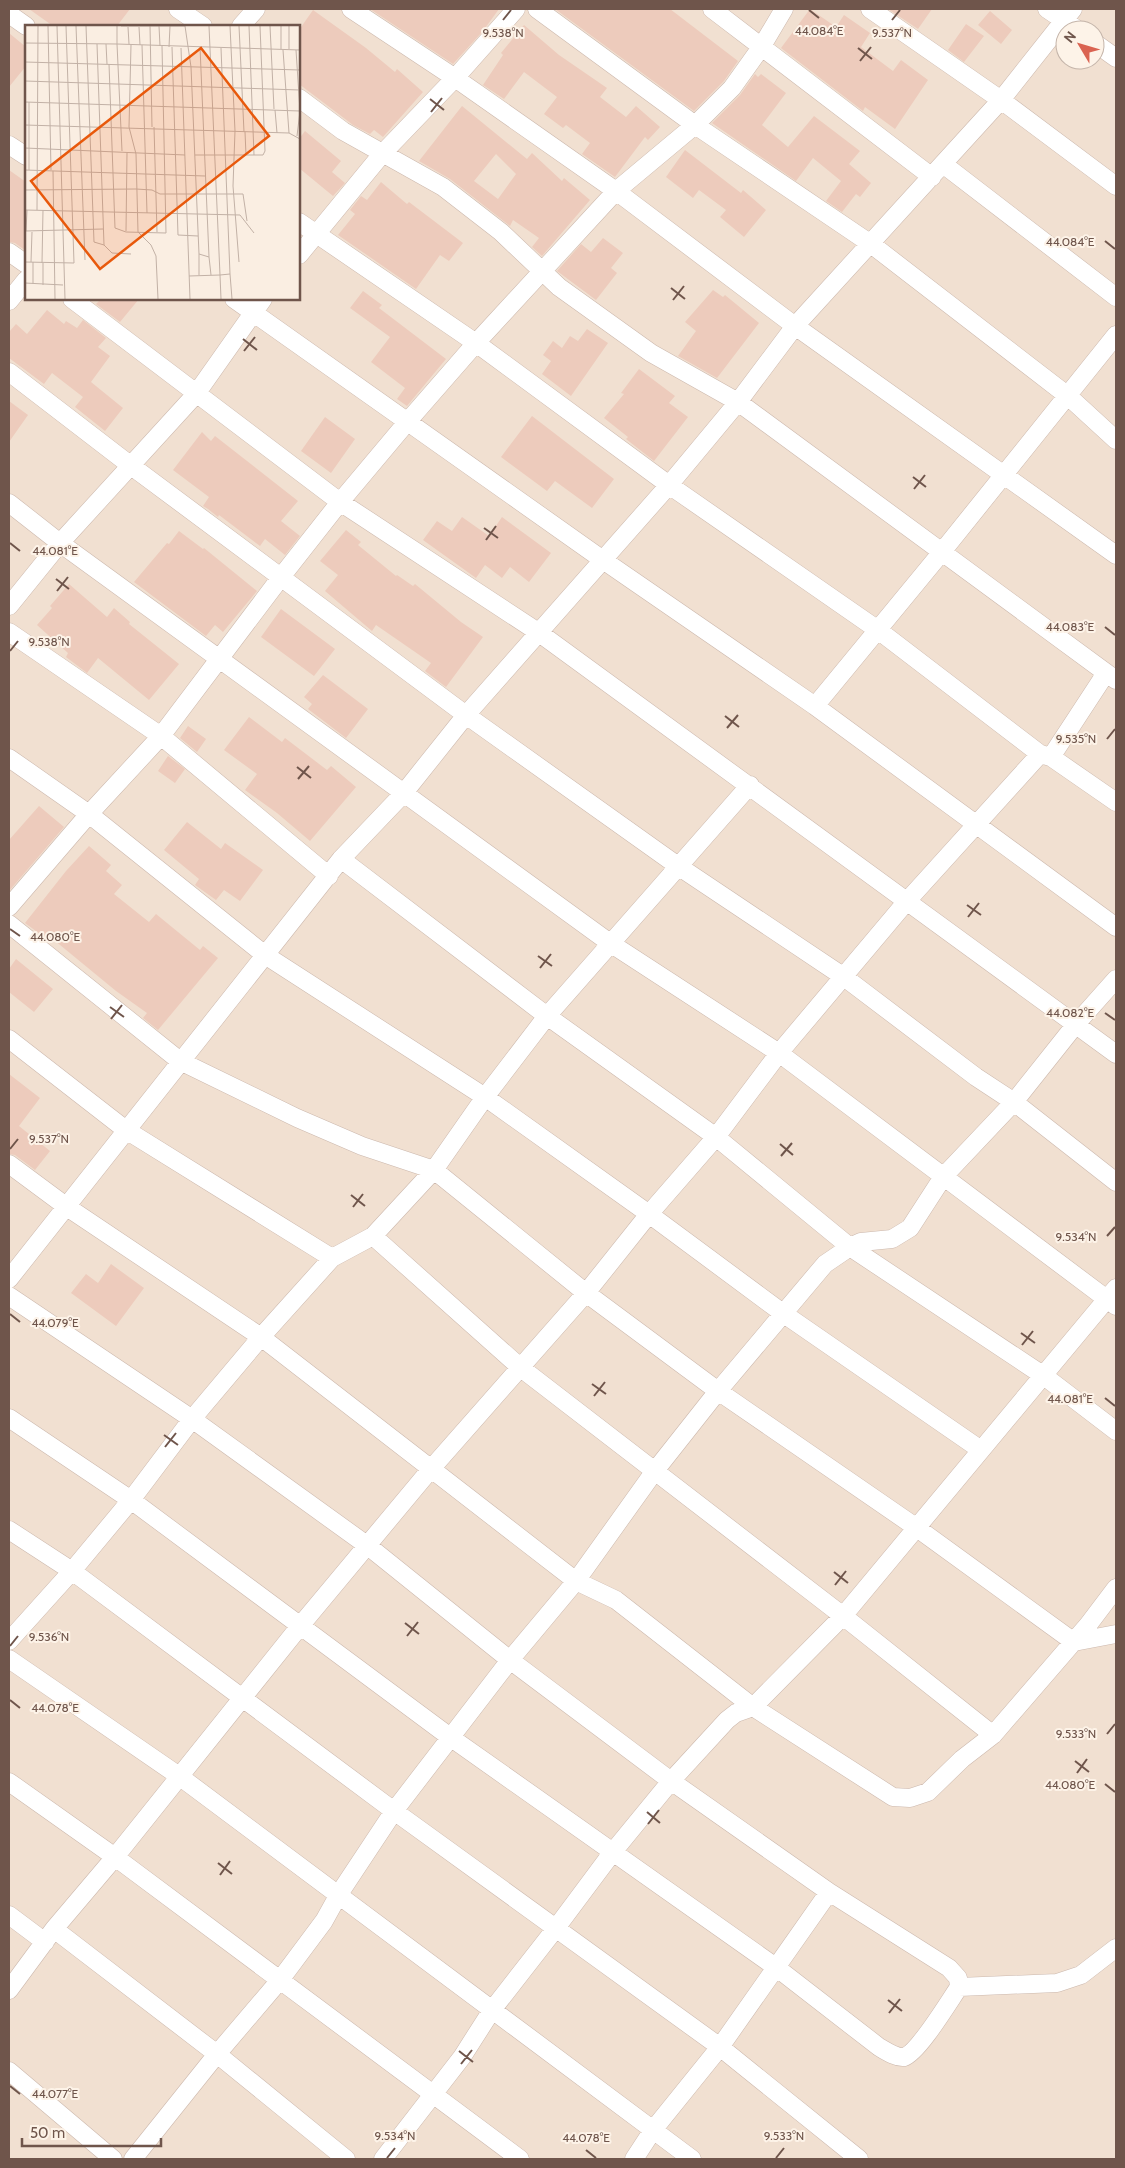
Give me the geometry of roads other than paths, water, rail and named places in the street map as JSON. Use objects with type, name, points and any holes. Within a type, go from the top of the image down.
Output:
[{"type":"street","points":[[178,9],[202,25]]},
{"type":"street","points":[[242,25],[256,9]]},
{"type":"street","points":[[351,9],[616,191],[795,326],[1116,554]]},
{"type":"street","points":[[300,254],[382,154],[516,9]]},
{"type":"street","points":[[537,9],[695,125],[871,244],[1068,396],[1116,440]]},
{"type":"street","points":[[712,9],[1116,297]]},
{"type":"street","points":[[9,907],[89,814],[160,736],[340,502],[408,421],[542,270],[616,191],[695,125],[732,88],[762,46],[784,9]]},
{"type":"street","points":[[870,9],[1001,100],[1116,186]]},
{"type":"street","points":[[1048,9],[1072,20]]},
{"type":"street","points":[[9,14],[25,25]]},
{"type":"street","points":[[9,1280],[68,1207],[180,1061],[341,860],[403,794],[466,714],[669,485],[738,402],[795,326],[1055,39]]},
{"type":"street","points":[[1105,50],[1116,58]]},
{"type":"street","points":[[9,1990],[242,1696],[430,1470],[586,1293],[649,1214],[716,1137],[779,1053],[907,901],[975,825],[1045,756],[1111,676],[941,553],[738,402],[651,353],[559,287],[500,232],[443,187],[343,131],[300,99]]},
{"type":"street","points":[[9,145],[25,155]]},
{"type":"street","points":[[300,223],[476,343],[669,485],[878,630],[1045,756],[1116,802]]},
{"type":"street","points":[[9,252],[25,263]]},
{"type":"street","points":[[9,301],[25,281]]},
{"type":"street","points":[[73,300],[340,502],[538,632],[1116,1054]]},
{"type":"street","points":[[238,300],[257,305],[408,421],[603,560],[815,706],[1116,927]]},
{"type":"street","points":[[9,606],[60,543],[196,394],[257,305]]},
{"type":"street","points":[[815,706],[1116,335]]},
{"type":"street","points":[[9,372],[130,465],[466,714],[678,866],[844,977],[976,1076],[1014,1102],[1116,1182]]},
{"type":"street","points":[[9,503],[60,543],[610,944],[779,1053],[943,1177],[1113,1298],[981,1450],[843,1616],[753,1707],[736,1713],[727,1720],[671,1781],[612,1853],[492,2010],[462,2057],[383,2159]]},
{"type":"street","points":[[9,632],[160,736],[329,876]]},
{"type":"street","points":[[9,758],[89,814],[265,955],[485,1097],[649,1214],[784,1314],[981,1450]]},
{"type":"street","points":[[9,1641],[72,1571],[131,1500],[192,1419],[261,1337],[332,1258],[373,1236],[434,1170],[485,1097],[547,1016],[750,785]]},
{"type":"street","points":[[341,860],[547,1016],[716,1137],[850,1246],[1044,1376],[1116,1431]]},
{"type":"street","points":[[9,924],[180,1061],[362,1146],[434,1170],[586,1293],[718,1391],[917,1528],[1074,1642],[1116,1634]]},
{"type":"street","points":[[133,2159],[216,2054],[280,1980],[324,1921],[339,1894],[394,1811],[510,1660],[576,1581],[654,1472],[718,1391],[825,1264],[850,1246],[861,1242],[892,1239],[910,1228],[943,1177],[1014,1102],[1076,1024],[1116,979]]},
{"type":"street","points":[[9,1039],[126,1130],[332,1258]]},
{"type":"street","points":[[9,1164],[68,1207],[261,1337],[430,1470],[576,1581],[616,1600],[753,1707],[893,1797],[910,1798],[928,1792],[962,1760],[993,1736],[1074,1642],[1116,1588]]},
{"type":"street","points":[[373,1236],[521,1368],[843,1616],[993,1736]]},
{"type":"street","points":[[9,1296],[192,1419],[368,1546],[510,1660],[671,1781],[829,1892],[949,1968],[958,1978],[959,1987],[922,2042],[904,2057],[894,2055],[879,2047],[777,1968],[450,1737],[131,1500],[9,1418]]},
{"type":"street","points":[[9,1530],[72,1571],[394,1811],[720,2047],[859,2159]]},
{"type":"street","points":[[9,1659],[179,1776],[692,2159]]},
{"type":"street","points":[[9,1782],[115,1857],[520,2159]]},
{"type":"street","points":[[634,2159],[654,2130],[720,2047],[829,1892]]},
{"type":"street","points":[[9,1916],[50,1936],[216,2054],[346,2159]]},
{"type":"street","points":[[959,1987],[1057,1983],[1081,1975],[1116,1948]]},
{"type":"street","points":[[9,2071],[113,2159]]}]
